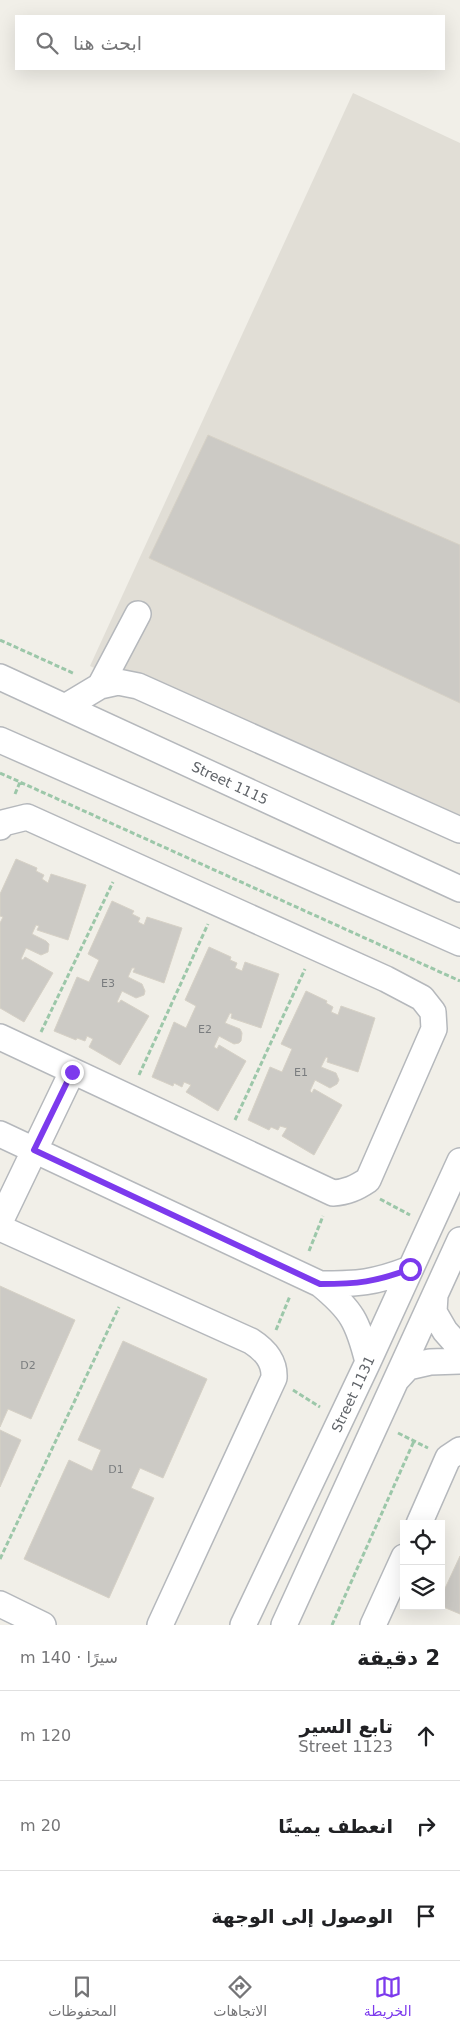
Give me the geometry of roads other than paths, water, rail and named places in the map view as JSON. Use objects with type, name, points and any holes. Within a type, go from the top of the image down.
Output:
[{"type":"street","points":[[100,686],[138,614]]},
{"type":"street","name":"Street 1115","points":[[0,677],[460,890]]},
{"type":"street","points":[[65,707],[100,686],[118,682],[138,686],[460,830]]},
{"type":"street","points":[[0,740],[460,944]]},
{"type":"street","points":[[0,827],[3,822],[27,817],[386,979],[422,998],[433,1012],[434,1029],[368,1180],[343,1193],[333,1193],[0,1037]]},
{"type":"street","points":[[0,1222],[72,1072]]},
{"type":"street","points":[[0,1134],[320,1284],[337,1297],[353,1315],[361,1334],[368,1362]]},
{"type":"street","name":"Street 1131","points":[[243,1625],[368,1362],[460,1161]]},
{"type":"street","points":[[0,1228],[251,1341],[267,1354],[275,1372],[270,1389],[160,1625]]},
{"type":"street","points":[[284,1625],[460,1240]]},
{"type":"street","points":[[320,1284],[358,1284],[382,1279],[410,1269]]},
{"type":"street","points":[[435,1295],[434,1312],[445,1331],[460,1348]]},
{"type":"street","points":[[397,1379],[408,1367],[430,1362],[460,1361]]},
{"type":"street","points":[[421,1520],[448,1458],[460,1450]]},
{"type":"street","points":[[373,1625],[400,1565]]},
{"type":"street","points":[[0,1604],[43,1625]]}]
